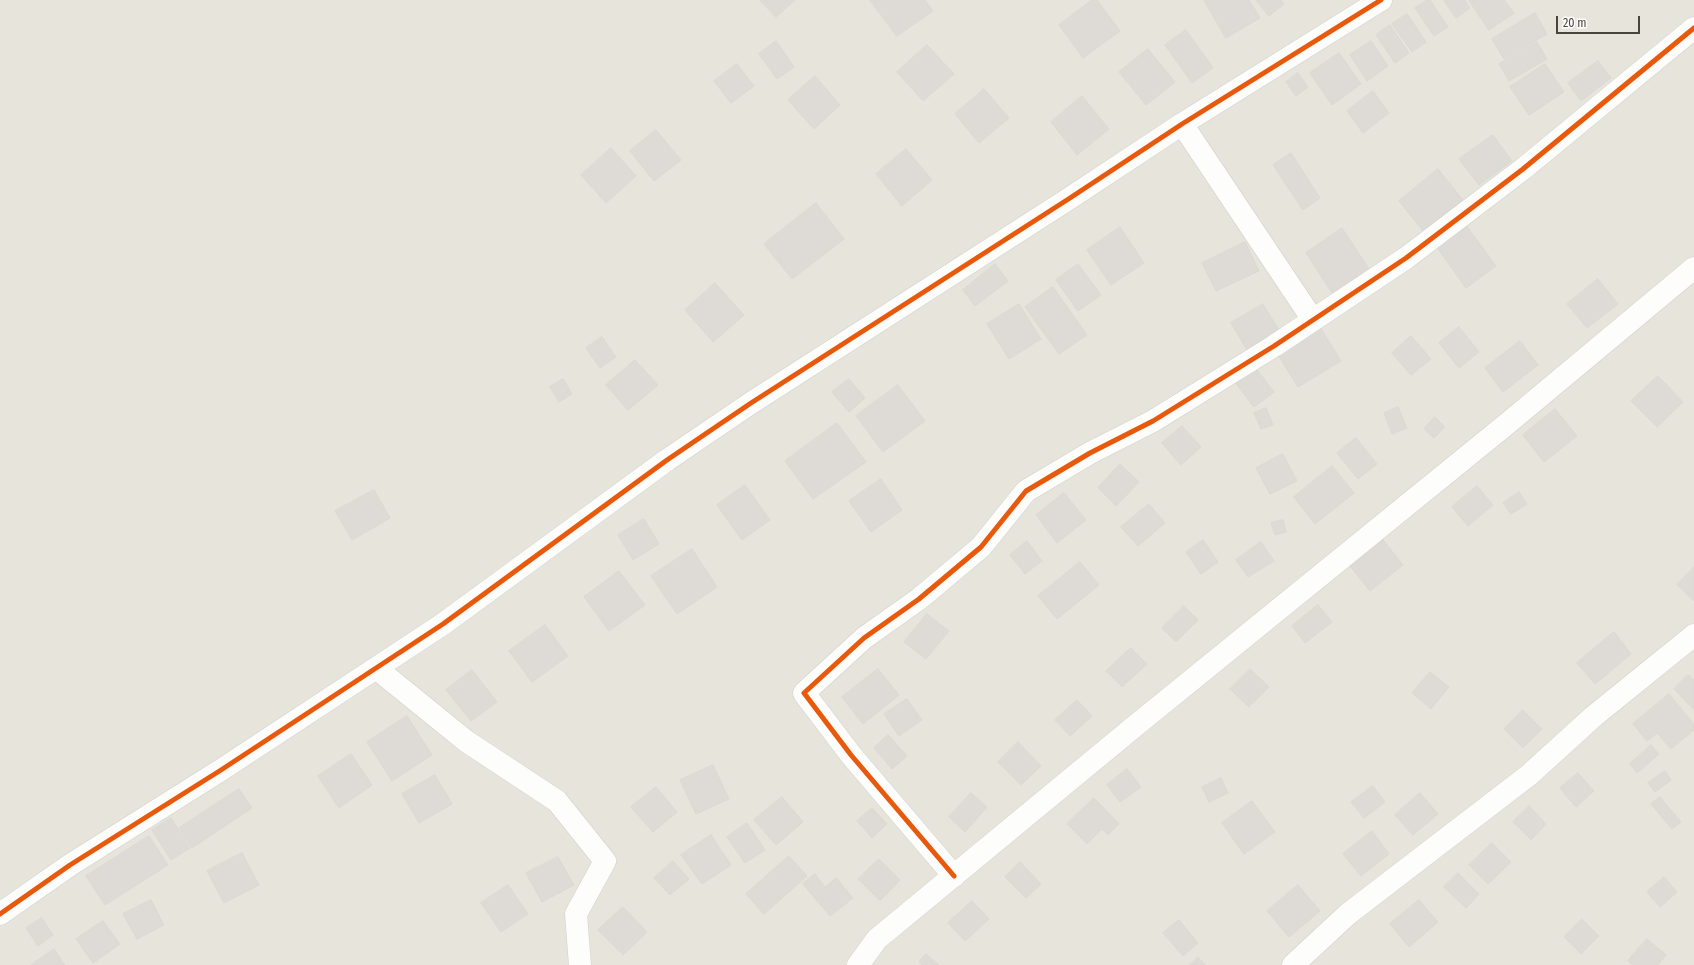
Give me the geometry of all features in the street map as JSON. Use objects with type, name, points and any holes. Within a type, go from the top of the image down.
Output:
[{"type":"street","points":[[0,914],[70,865],[221,770],[443,624],[667,460],[745,408],[1182,124],[1381,0]]},
{"type":"street","points":[[954,876],[851,754],[804,692],[864,638],[919,599],[982,547],[1026,491],[1090,453],[1153,421],[1313,320],[1425,244],[1523,169],[1694,28]]},
{"type":"street","points":[[1182,124],[1313,320]]},
{"type":"street","points":[[858,965],[877,939],[1141,721],[1508,423],[1694,268]]},
{"type":"street","points":[[1293,965],[1348,914],[1529,775],[1594,716],[1694,635]]},
{"type":"street","points":[[376,668],[466,742],[557,801],[605,861],[576,914],[580,965]]},
{"type":"shaded area","points":[[0,0],[1694,0],[1694,965],[0,965]]},
{"type":"building","points":[[760,0],[795,0],[776,17]]},
{"type":"building","points":[[870,0],[925,0],[933,11],[897,36]]},
{"type":"building","points":[[1092,0],[1097,0],[1120,31],[1083,58],[1059,25]]},
{"type":"building","points":[[1204,0],[1249,0],[1260,18],[1226,38]]},
{"type":"building","points":[[1256,0],[1281,0],[1284,4],[1269,16]]},
{"type":"building","points":[[1427,0],[1430,0],[1448,27],[1434,36],[1415,8]]},
{"type":"building","points":[[1444,0],[1465,0],[1470,8],[1456,18]]},
{"type":"building","points":[[1469,0],[1504,0],[1514,13],[1489,30]]},
{"type":"building","points":[[1535,13],[1547,34],[1504,59],[1492,39]]},
{"type":"building","points":[[1407,14],[1426,42],[1412,52],[1392,24]]},
{"type":"building","points":[[1390,25],[1409,53],[1395,63],[1376,35]]},
{"type":"building","points":[[1186,30],[1213,68],[1192,83],[1165,45]]},
{"type":"building","points":[[776,41],[794,67],[777,79],[759,54]]},
{"type":"building","points":[[1371,41],[1388,66],[1367,81],[1350,55]]},
{"type":"building","points":[[1537,42],[1547,59],[1509,81],[1499,64]]},
{"type":"building","points":[[927,45],[954,74],[923,101],[897,72]]},
{"type":"building","points":[[1148,49],[1175,82],[1146,105],[1119,72]]},
{"type":"building","points":[[1339,53],[1361,84],[1332,105],[1310,73]]},
{"type":"building","points":[[1598,61],[1611,78],[1581,101],[1568,83]]},
{"type":"building","points":[[737,64],[754,86],[731,103],[714,81]]},
{"type":"building","points":[[1545,64],[1564,92],[1529,115],[1510,87]]},
{"type":"building","points":[[1298,73],[1308,87],[1296,96],[1286,82]]},
{"type":"building","points":[[815,76],[840,105],[814,129],[788,100]]},
{"type":"building","points":[[984,89],[1009,118],[979,143],[955,114]]},
{"type":"building","points":[[1373,91],[1389,113],[1363,133],[1347,111]]},
{"type":"building","points":[[1082,96],[1109,129],[1077,155],[1051,122]]},
{"type":"building","points":[[656,130],[681,160],[654,181],[630,151]]},
{"type":"building","points":[[1493,135],[1512,161],[1479,185],[1459,159]]},
{"type":"building","points":[[611,148],[636,176],[606,203],[581,175]]},
{"type":"building","points":[[906,149],[932,180],[902,206],[876,174]]},
{"type":"building","points":[[1291,153],[1320,198],[1303,210],[1273,165]]},
{"type":"building","points":[[1438,169],[1463,200],[1424,232],[1399,201]]},
{"type":"building","points":[[816,203],[844,239],[792,279],[764,244]]},
{"type":"building","points":[[1465,224],[1496,266],[1466,288],[1436,246]]},
{"type":"building","points":[[1120,227],[1144,263],[1111,285],[1087,250]]},
{"type":"building","points":[[1342,228],[1371,272],[1334,296],[1306,253]]},
{"type":"building","points":[[1245,242],[1259,271],[1216,291],[1202,263]]},
{"type":"building","points":[[995,264],[1008,281],[975,306],[963,290]]},
{"type":"building","points":[[1078,264],[1101,295],[1078,311],[1056,280]]},
{"type":"building","points":[[1598,279],[1618,304],[1587,328],[1567,304]]},
{"type":"building","points":[[715,283],[744,315],[713,342],[685,310]]},
{"type":"building","points":[[1053,287],[1087,335],[1059,354],[1025,307]]},
{"type":"building","points":[[1019,304],[1041,339],[1009,359],[987,324]]},
{"type":"building","points":[[1263,304],[1282,335],[1250,355],[1231,323]]},
{"type":"building","points":[[1320,327],[1341,361],[1298,387],[1277,353]]},
{"type":"building","points":[[1459,327],[1479,352],[1459,368],[1439,343]]},
{"type":"building","points":[[1411,336],[1431,359],[1411,375],[1392,353]]},
{"type":"building","points":[[602,337],[616,357],[600,368],[586,348]]},
{"type":"building","points":[[1520,341],[1538,365],[1503,392],[1485,368]]},
{"type":"building","points":[[635,360],[658,385],[628,410],[606,385]]},
{"type":"building","points":[[1254,366],[1274,392],[1254,407],[1234,381]]},
{"type":"building","points":[[1658,376],[1683,402],[1657,427],[1631,401]]},
{"type":"building","points":[[563,379],[572,394],[559,402],[550,387]]},
{"type":"building","points":[[849,379],[865,398],[849,412],[832,392]]},
{"type":"building","points":[[898,385],[925,421],[883,452],[856,416]]},
{"type":"building","points":[[1398,407],[1407,428],[1392,434],[1384,413]]},
{"type":"building","points":[[1266,408],[1273,425],[1261,429],[1254,413]]},
{"type":"building","points":[[1555,409],[1577,436],[1544,462],[1523,435]]},
{"type":"building","points":[[1435,417],[1445,427],[1434,438],[1424,429]]},
{"type":"building","points":[[837,423],[866,462],[813,499],[785,461]]},
{"type":"building","points":[[1182,426],[1201,447],[1181,465],[1162,443]]},
{"type":"building","points":[[1356,438],[1377,464],[1358,479],[1337,453]]},
{"type":"building","points":[[1283,454],[1297,481],[1270,494],[1256,468]]},
{"type":"building","points":[[1120,464],[1139,482],[1116,506],[1098,488]]},
{"type":"building","points":[[1332,466],[1354,493],[1315,524],[1294,497]]},
{"type":"building","points":[[881,479],[902,510],[871,532],[849,501]]},
{"type":"building","points":[[745,485],[770,520],[742,540],[717,505]]},
{"type":"building","points":[[1477,486],[1493,505],[1468,526],[1452,507]]},
{"type":"building","points":[[374,490],[390,518],[352,540],[335,511]]},
{"type":"building","points":[[1519,492],[1527,504],[1511,514],[1503,503]]},
{"type":"building","points":[[1064,493],[1086,520],[1057,543],[1036,515]]},
{"type":"building","points":[[1149,504],[1165,523],[1138,546],[1121,527]]},
{"type":"building","points":[[644,519],[659,544],[633,560],[618,535]]},
{"type":"building","points":[[1283,520],[1286,532],[1275,535],[1271,523]]},
{"type":"building","points":[[1203,540],[1218,562],[1201,574],[1186,552]]},
{"type":"building","points":[[1383,540],[1403,565],[1370,591],[1350,566]]},
{"type":"building","points":[[1027,541],[1042,561],[1025,574],[1010,555]]},
{"type":"building","points":[[1261,542],[1274,561],[1248,577],[1236,560]]},
{"type":"building","points":[[692,549],[717,587],[677,614],[651,576]]},
{"type":"building","points":[[1080,562],[1099,585],[1057,619],[1038,596]]},
{"type":"building","points":[[1694,567],[1694,601],[1677,585]]},
{"type":"building","points":[[619,571],[645,605],[609,631],[584,597]]},
{"type":"building","points":[[1318,605],[1332,622],[1305,643],[1292,626]]},
{"type":"building","points":[[1184,606],[1198,620],[1176,642],[1162,628]]},
{"type":"building","points":[[927,614],[949,631],[926,659],[904,642]]},
{"type":"building","points":[[545,625],[568,656],[532,682],[509,651]]},
{"type":"building","points":[[1614,632],[1631,654],[1595,684],[1577,663]]},
{"type":"building","points":[[1131,648],[1147,664],[1122,687],[1106,671]]},
{"type":"building","points":[[878,669],[899,695],[863,724],[842,697]]},
{"type":"building","points":[[1250,669],[1269,687],[1249,707],[1230,689]]},
{"type":"building","points":[[472,670],[497,702],[471,721],[446,690]]},
{"type":"building","points":[[1430,672],[1449,687],[1431,709],[1412,693]]},
{"type":"building","points":[[1688,675],[1694,680],[1694,710],[1674,689]]},
{"type":"building","points":[[1669,694],[1694,724],[1694,730],[1671,749],[1657,733],[1647,741],[1633,724]]},
{"type":"building","points":[[907,699],[922,720],[899,736],[884,714]]},
{"type":"building","points":[[1077,700],[1092,716],[1070,736],[1055,720]]},
{"type":"building","points":[[1523,710],[1542,729],[1523,748],[1504,729]]},
{"type":"building","points":[[407,716],[432,755],[392,781],[367,742]]},
{"type":"building","points":[[888,735],[907,756],[892,769],[874,748]]},
{"type":"building","points":[[1018,742],[1041,766],[1021,785],[998,762]]},
{"type":"building","points":[[1651,745],[1659,754],[1637,773],[1630,764]]},
{"type":"building","points":[[351,754],[372,785],[339,808],[318,776]]},
{"type":"building","points":[[713,765],[729,799],[696,814],[680,780]]},
{"type":"building","points":[[1127,769],[1141,787],[1120,802],[1107,785]]},
{"type":"building","points":[[1665,771],[1671,780],[1655,792],[1648,783]]},
{"type":"building","points":[[1578,773],[1594,791],[1576,807],[1560,788]]},
{"type":"building","points":[[435,775],[452,804],[419,823],[402,794]]},
{"type":"building","points":[[1221,778],[1228,793],[1209,802],[1202,787]]},
{"type":"building","points":[[1373,786],[1385,802],[1364,818],[1351,802]]},
{"type":"building","points":[[656,787],[677,812],[653,832],[631,807]]},
{"type":"building","points":[[239,789],[252,808],[192,848],[179,828]]},
{"type":"building","points":[[971,793],[987,807],[965,832],[949,817]]},
{"type":"building","points":[[1420,793],[1438,814],[1413,835],[1395,815]]},
{"type":"building","points":[[782,797],[803,822],[776,845],[754,820]]},
{"type":"building","points":[[1660,797],[1681,822],[1672,829],[1651,804]]},
{"type":"building","points":[[1094,798],[1119,824],[1108,835],[1102,829],[1087,844],[1067,824]]},
{"type":"building","points":[[1252,801],[1275,832],[1244,854],[1222,823]]},
{"type":"building","points":[[1529,806],[1546,824],[1531,840],[1513,822]]},
{"type":"building","points":[[872,808],[887,824],[872,838],[857,821]]},
{"type":"building","points":[[171,818],[190,848],[171,860],[152,830]]},
{"type":"building","points":[[747,823],[765,850],[745,863],[727,837]]},
{"type":"building","points":[[1372,831],[1389,854],[1361,876],[1343,854]]},
{"type":"building","points":[[711,835],[731,865],[702,884],[681,855]]},
{"type":"building","points":[[149,836],[168,865],[105,905],[86,876]]},
{"type":"building","points":[[1492,843],[1511,862],[1488,884],[1469,865]]},
{"type":"building","points":[[242,853],[259,885],[224,903],[207,871]]},
{"type":"building","points":[[789,856],[807,876],[764,914],[746,894]]},
{"type":"building","points":[[558,857],[574,885],[542,902],[526,873]]},
{"type":"building","points":[[879,859],[900,880],[880,901],[858,879]]},
{"type":"building","points":[[673,861],[689,879],[670,895],[654,878]]},
{"type":"building","points":[[1020,862],[1041,884],[1026,898],[1005,877]]},
{"type":"building","points":[[1458,873],[1479,894],[1466,908],[1444,887]]},
{"type":"building","points":[[815,874],[825,887],[836,878],[853,898],[830,916],[803,884]]},
{"type":"building","points":[[1664,877],[1677,892],[1660,907],[1647,892]]},
{"type":"building","points":[[508,885],[528,914],[501,932],[481,903]]},
{"type":"building","points":[[1298,885],[1320,911],[1289,937],[1267,911]]},
{"type":"building","points":[[151,900],[164,925],[137,939],[123,914]]},
{"type":"building","points":[[1419,900],[1438,922],[1409,947],[1390,924]]},
{"type":"building","points":[[972,901],[989,919],[965,941],[948,923]]},
{"type":"building","points":[[623,907],[647,932],[623,955],[598,930]]},
{"type":"building","points":[[42,918],[53,935],[38,946],[26,928]]},
{"type":"building","points":[[1582,919],[1599,936],[1581,954],[1564,937]]},
{"type":"building","points":[[1179,920],[1198,943],[1183,956],[1163,933]]},
{"type":"building","points":[[103,921],[120,944],[93,963],[76,939]]},
{"type":"building","points":[[1647,939],[1666,955],[1658,965],[1633,965],[1628,961]]},
{"type":"building","points":[[54,949],[65,965],[31,965]]},
{"type":"building","points":[[926,954],[939,965],[922,965],[919,962]]},
{"type":"building","points":[[1198,957],[1205,965],[1190,965]]},
{"type":"cycle path","points":[[0,914],[70,865],[221,770],[443,624],[667,460],[751,403],[1070,198],[1182,124],[1381,0]]},
{"type":"cycle path","points":[[954,876],[851,755],[804,693],[864,638],[919,599],[981,547],[1026,491],[1090,453],[1153,421],[1274,346],[1406,258],[1523,169],[1694,28]]}]
